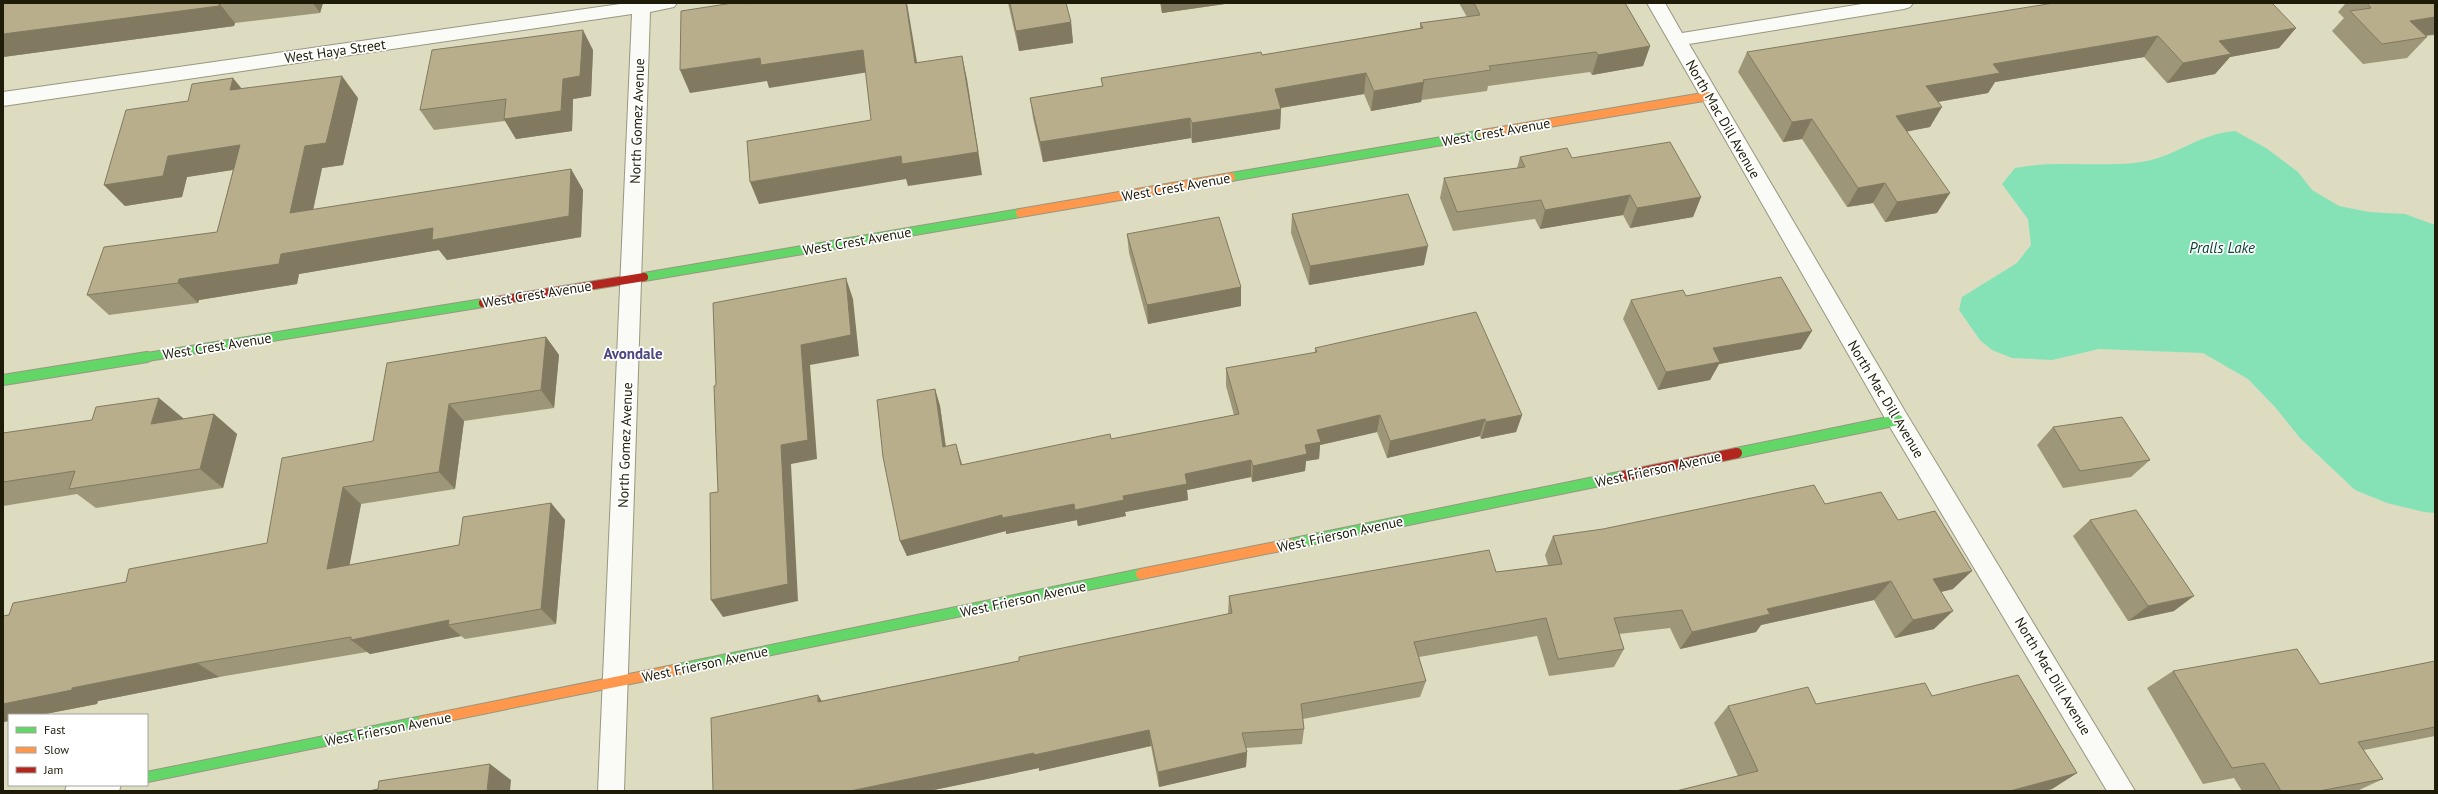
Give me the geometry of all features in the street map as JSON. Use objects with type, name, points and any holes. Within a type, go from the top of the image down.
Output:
[{"type":"street","name":"West Haya Street","points":[[3,100],[641,5],[668,3]]},
{"type":"street","name":"North Mac Dill Avenue","points":[[1656,3],[1898,420],[2122,791]]},
{"type":"street","points":[[1677,40],[1904,3]]},
{"type":"street","name":"North Gomez Avenue","points":[[612,791],[641,5]]},
{"type":"street","name":"West Crest Avenue","points":[[3,380],[632,279],[1710,96]]},
{"type":"street","name":"West Frierson Avenue","points":[[148,777],[616,683],[1898,420]]},
{"type":"street","points":[[78,791],[103,786]]},
{"type":"water","name":"Pralls Lake","points":[[2235,131],[2266,148],[2298,172],[2312,190],[2339,206],[2369,212],[2405,214],[2435,225],[2435,513],[2424,512],[2387,503],[2355,490],[2300,438],[2275,407],[2248,379],[2203,353],[2099,349],[2052,360],[2012,358],[1992,350],[1980,340],[1959,310],[1962,297],[2017,263],[2031,245],[2028,219],[2002,184],[2015,168],[2045,164],[2134,163],[2156,159],[2214,135]]},
{"type":"building","points":[[3,3],[219,3],[219,6],[3,34]]},
{"type":"building","points":[[733,3],[906,3],[915,63],[962,56],[978,152],[902,164],[901,156],[750,182],[747,141],[871,120],[863,50],[761,65],[760,58],[680,70],[681,11]]},
{"type":"building","points":[[1010,3],[1066,3],[1071,22],[1016,31]]},
{"type":"building","points":[[1474,3],[1625,3],[1650,46],[1598,55],[1596,52],[1489,66],[1491,70],[1423,80],[1424,82],[1374,91],[1366,73],[1275,89],[1281,109],[1192,123],[1190,118],[1040,142],[1030,98],[1103,86],[1101,78],[1261,52],[1262,55],[1423,28],[1420,23],[1480,15]]},
{"type":"building","points":[[2054,3],[2272,3],[2296,28],[2219,41],[2231,54],[2183,63],[2158,36],[1993,64],[2000,73],[1926,86],[1942,107],[1896,116],[1950,193],[1897,202],[1885,183],[1858,188],[1812,119],[1792,122],[1747,52]]},
{"type":"building","points":[[2367,3],[2435,3],[2435,17],[2410,21],[2427,37],[2382,44],[2350,11],[2371,8]]},
{"type":"building","points":[[583,30],[580,76],[563,79],[561,111],[504,119],[506,99],[420,110],[432,50]]},
{"type":"building","points":[[342,76],[326,143],[305,146],[290,213],[571,169],[569,216],[432,240],[433,228],[281,254],[279,264],[179,279],[178,283],[87,295],[104,247],[217,232],[240,145],[168,156],[163,176],[104,185],[126,110],[188,101],[192,84],[233,78],[230,90]]},
{"type":"building","points":[[1670,142],[1701,197],[1637,208],[1630,195],[1545,210],[1541,200],[1457,212],[1444,178],[1525,167],[1520,157],[1567,148],[1572,158]]},
{"type":"building","points":[[1408,194],[1428,246],[1310,266],[1292,214]]},
{"type":"building","points":[[1219,217],[1241,287],[1147,305],[1127,234]]},
{"type":"building","points":[[1781,277],[1812,331],[1713,348],[1720,362],[1666,372],[1631,300],[1683,290],[1686,296]]},
{"type":"building","points":[[846,278],[851,335],[801,345],[808,440],[781,445],[788,584],[711,600],[710,493],[718,492],[713,303]]},
{"type":"building","points":[[1476,312],[1522,415],[1486,422],[1485,419],[1390,441],[1380,415],[1317,430],[1321,442],[1305,445],[1307,454],[1253,466],[1251,460],[1185,474],[1187,484],[1123,496],[1124,500],[1075,510],[1074,504],[1002,518],[1002,515],[900,541],[883,457],[877,400],[935,389],[943,447],[956,444],[961,465],[1110,434],[1111,439],[1239,414],[1226,368],[1317,352],[1315,348]]},
{"type":"building","points":[[546,337],[541,390],[449,404],[439,472],[343,487],[327,569],[459,545],[463,517],[551,503],[541,609],[448,625],[449,620],[351,640],[351,637],[197,663],[72,688],[72,690],[3,704],[3,616],[9,615],[13,603],[126,582],[129,569],[267,543],[282,458],[373,441],[387,363]]},
{"type":"building","points":[[159,398],[151,424],[214,414],[200,469],[69,489],[75,471],[3,482],[3,433],[92,420],[96,407]]},
{"type":"building","points":[[2122,417],[2150,460],[2080,471],[2053,427]]},
{"type":"building","points":[[1814,485],[1825,504],[1881,492],[1898,520],[1935,511],[1972,571],[1933,579],[1953,611],[1913,620],[1891,581],[1767,609],[1770,614],[1692,632],[1682,610],[1614,618],[1624,649],[1558,659],[1546,618],[1414,642],[1426,681],[1301,704],[1304,729],[1242,733],[1247,752],[1158,772],[1149,730],[1034,755],[1034,753],[850,791],[713,791],[711,718],[818,695],[818,702],[1019,661],[1019,657],[1232,613],[1229,596],[1489,550],[1496,572],[1562,564],[1553,536],[1603,529]]},
{"type":"building","points":[[2136,510],[2194,596],[2148,606],[2090,520]]},
{"type":"building","points":[[2297,649],[2320,684],[2435,661],[2435,727],[2358,742],[2383,779],[2319,791],[2281,791],[2264,763],[2232,768],[2173,671]]},
{"type":"building","points":[[2018,675],[2077,773],[2010,791],[1676,791],[1758,771],[1728,706],[1808,687],[1816,704],[1925,683],[1932,696]]},
{"type":"building","points":[[490,764],[487,791],[369,791],[378,789],[379,781]]},
{"type":"traffic: fast","points":[[1231,177],[1483,134]]},
{"type":"traffic: fast","points":[[644,277],[1020,213]]},
{"type":"traffic: fast","points":[[3,380],[483,303]]},
{"type":"traffic: fast","points":[[1737,453],[1898,420]]},
{"type":"traffic: fast","points":[[1290,544],[1624,476]]},
{"type":"traffic: fast","points":[[679,669],[1141,574]]},
{"type":"traffic: fast","points":[[148,777],[423,721]]},
{"type":"traffic: slow","points":[[1483,134],[1709,96]]},
{"type":"traffic: slow","points":[[1020,213],[1231,177]]},
{"type":"traffic: slow","points":[[1141,574],[1290,544]]},
{"type":"traffic: slow","points":[[423,721],[679,669]]},
{"type":"traffic: jam","points":[[483,303],[644,277]]},
{"type":"traffic: jam","points":[[1624,476],[1737,453]]},
{"type":"district","name":"Avondale","points":[[633,354]]}]
